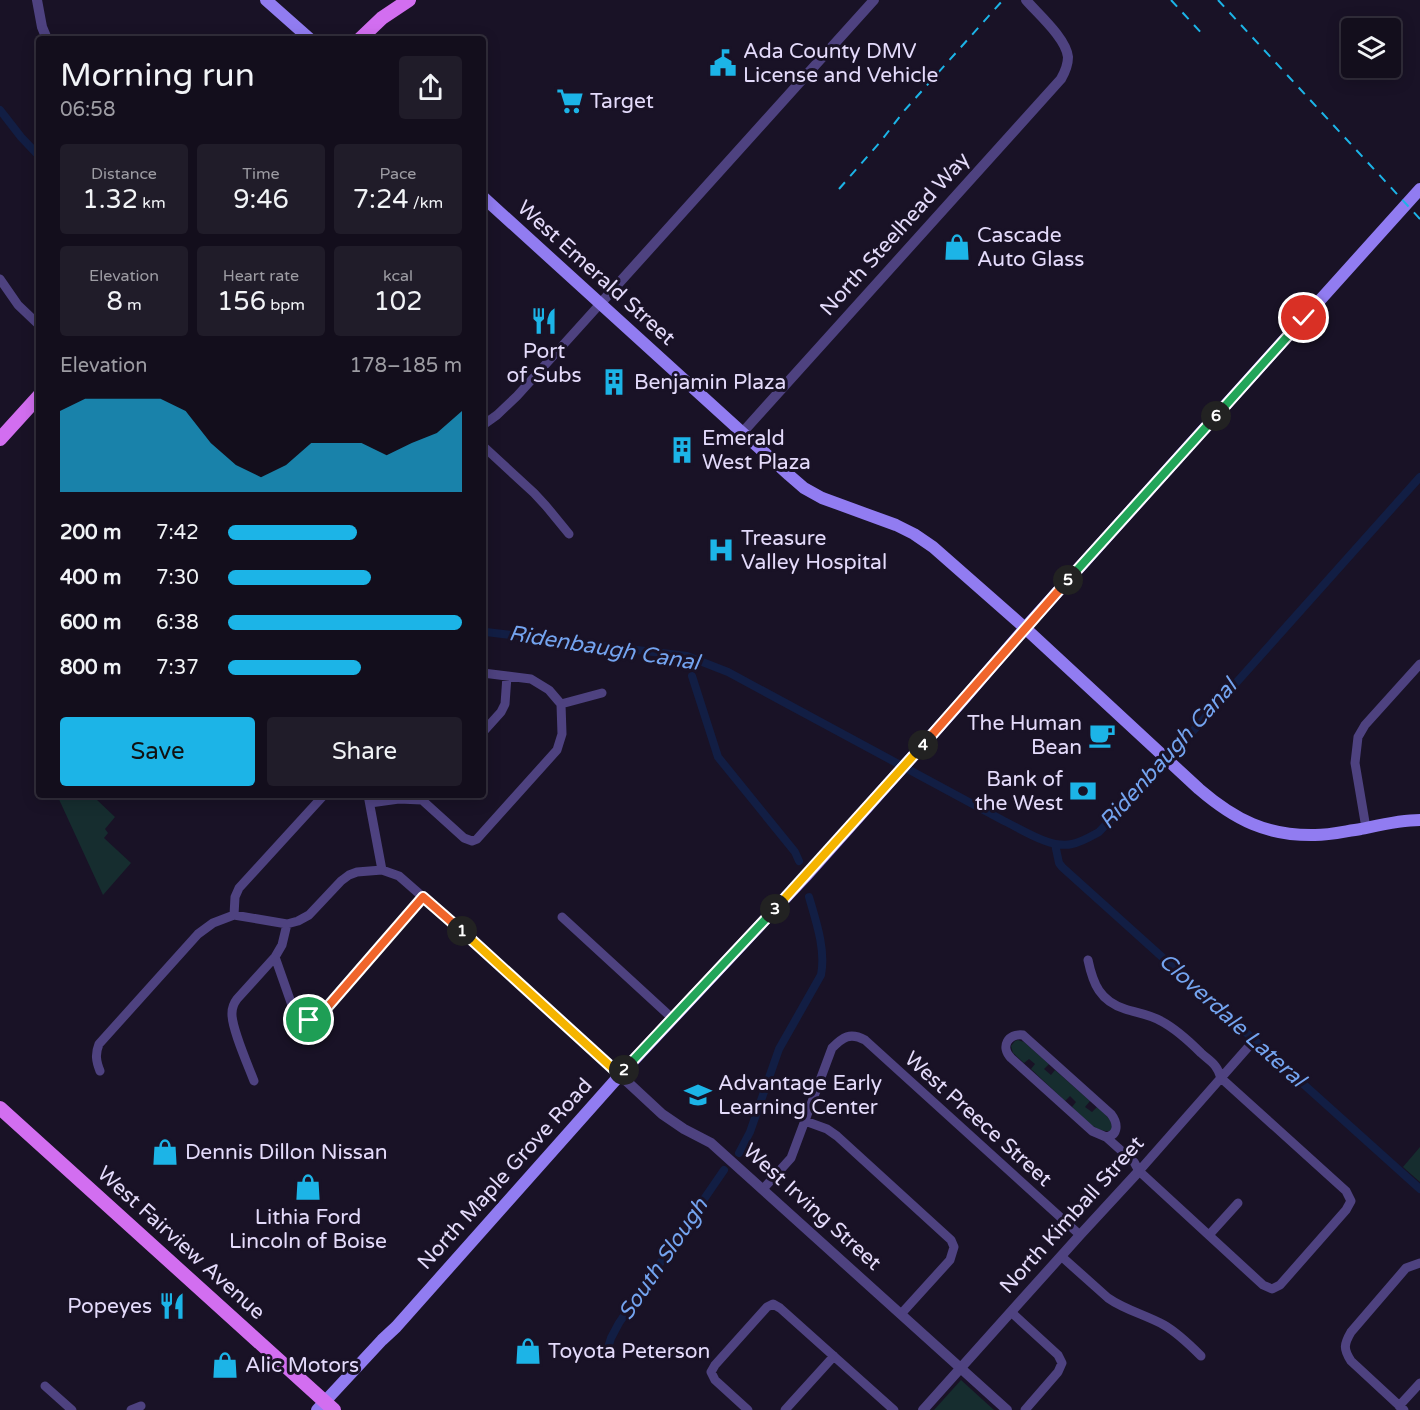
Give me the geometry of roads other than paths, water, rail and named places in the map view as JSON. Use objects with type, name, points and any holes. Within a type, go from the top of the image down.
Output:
[{"type":"main road","points":[[266,0],[307,36]]},
{"type":"main road","points":[[363,36],[382,18],[409,0]]},
{"type":"main road","name":"North Maple Grove Road","points":[[325,1407],[382,1340],[620,1075],[904,767],[1025,628],[1420,189]]},
{"type":"main road","name":"West Emerald Street","points":[[486,200],[804,488],[833,503],[897,525],[933,547],[1025,628],[1199,789],[1228,812],[1259,827],[1292,835],[1316,835],[1420,820]]},
{"type":"main road","points":[[0,439],[36,399]]},
{"type":"main road","name":"West Fairview Avenue","points":[[0,1108],[325,1407]]},
{"type":"street","points":[[37,0],[46,36]]},
{"type":"street","points":[[486,423],[517,396],[874,0]]},
{"type":"street","name":"North Steelhead Way","points":[[742,433],[1061,79],[1068,57],[1065,46],[1026,0]]},
{"type":"street","points":[[0,279],[18,305],[36,322]]},
{"type":"street","points":[[486,449],[546,506],[569,534]]},
{"type":"street","points":[[1366,828],[1355,763],[1358,737],[1420,664]]},
{"type":"street","points":[[100,1071],[95,1053],[99,1044],[198,934],[213,923],[234,915],[287,924],[298,921],[309,915],[341,880],[349,875],[382,870],[369,799],[424,798],[464,838],[472,841],[477,839],[557,750],[562,734],[561,704],[549,690],[531,679],[486,672]]},
{"type":"street","points":[[486,729],[505,704],[507,676]]},
{"type":"street","points":[[561,704],[602,693]]},
{"type":"street","points":[[234,915],[235,897],[239,888],[321,798]]},
{"type":"street","name":"West Irving Street","points":[[382,870],[399,876],[662,1114],[711,1143],[1007,1410]]},
{"type":"street","points":[[275,957],[294,1011],[309,1020],[315,1018],[324,1011],[423,897]]},
{"type":"street","points":[[562,917],[672,1018]]},
{"type":"street","points":[[254,1081],[231,1014],[237,999],[275,957],[282,945],[287,924]]},
{"type":"street","points":[[1088,960],[1097,989],[1104,997],[1111,1003],[1150,1016],[1173,1028],[1218,1068],[1221,1078],[1346,1191],[1351,1201],[1346,1210],[1280,1285],[1272,1289],[1263,1285],[1139,1171],[1134,1162],[1106,1137],[1092,1131],[1007,1054],[1005,1049],[1016,1034],[1023,1035],[1111,1114],[1117,1126],[1113,1134],[1106,1137]]},
{"type":"street","name":"West Preece Street","points":[[805,1121],[832,1048],[840,1040],[849,1036],[857,1036],[865,1040],[1080,1235]]},
{"type":"street","name":"North Kimball Street","points":[[923,1410],[1250,1045]]},
{"type":"street","points":[[763,1189],[790,1158],[805,1121],[827,1129],[837,1136],[947,1235],[954,1247],[950,1260],[901,1314]]},
{"type":"street","points":[[1209,1236],[1238,1203]]},
{"type":"street","points":[[1061,1256],[1116,1304],[1170,1329],[1201,1356]]},
{"type":"street","points":[[1420,1263],[1406,1268],[1351,1332],[1346,1341],[1345,1352],[1351,1361],[1401,1408],[1420,1383]]},
{"type":"street","points":[[748,1410],[715,1380],[711,1372],[767,1307],[773,1304],[894,1410]]},
{"type":"street","points":[[1011,1312],[1058,1354],[1062,1363],[1058,1372],[1024,1410]]},
{"type":"street","points":[[785,1410],[834,1356]]},
{"type":"street","points":[[45,1386],[72,1410]]},
{"type":"street","points":[[131,1410],[141,1406]]},
{"type":"waterway","name":"Ridenbaugh Canal","points":[[0,110],[36,153]]},
{"type":"waterway","name":"Ridenbaugh Canal","points":[[486,632],[687,656],[728,672],[1028,834],[1055,844],[1072,844],[1099,832],[1185,740],[1420,477]]},
{"type":"waterway","name":"South Slough","points":[[692,676],[718,757],[795,852],[799,861]]},
{"type":"waterway","name":"Cloverdale Lateral","points":[[1055,844],[1062,867],[1420,1189]]},
{"type":"waterway","name":"South Slough","points":[[739,1153],[750,1132],[779,1049],[821,975],[821,946],[809,897]]},
{"type":"waterway","name":"South Slough","points":[[607,1351],[619,1323],[724,1170]]},
{"type":"railway","points":[[839,189],[904,111],[1003,0]]},
{"type":"railway","points":[[1171,0],[1205,37]]},
{"type":"railway","points":[[1218,0],[1420,219]]},
{"type":"place","name":"Ada County DMV License and Vehicle","points":[[723,63]]},
{"type":"place","name":"Target","points":[[570,101]]},
{"type":"place","name":"Cascade Auto Glass","points":[[957,247]]},
{"type":"place","name":"Port of Subs","points":[[544,321]]},
{"type":"place","name":"Benjamin Plaza","points":[[614,382]]},
{"type":"place","name":"Emerald West Plaza","points":[[682,450]]},
{"type":"place","name":"Treasure Valley Hospital","points":[[721,550]]},
{"type":"place","name":"The Human Bean","points":[[1102,735]]},
{"type":"place","name":"Bank of the West","points":[[1083,791]]},
{"type":"place","name":"Advantage Early Learning Center","points":[[698,1095]]},
{"type":"place","name":"Dennis Dillon Nissan","points":[[165,1152]]},
{"type":"place","name":"Lithia Ford Lincoln of Boise","points":[[308,1187]]},
{"type":"place","name":"Popeyes","points":[[172,1306]]},
{"type":"place","name":"Toyota Peterson","points":[[528,1351]]},
{"type":"place","name":"Alic Motors","points":[[225,1365]]}]
